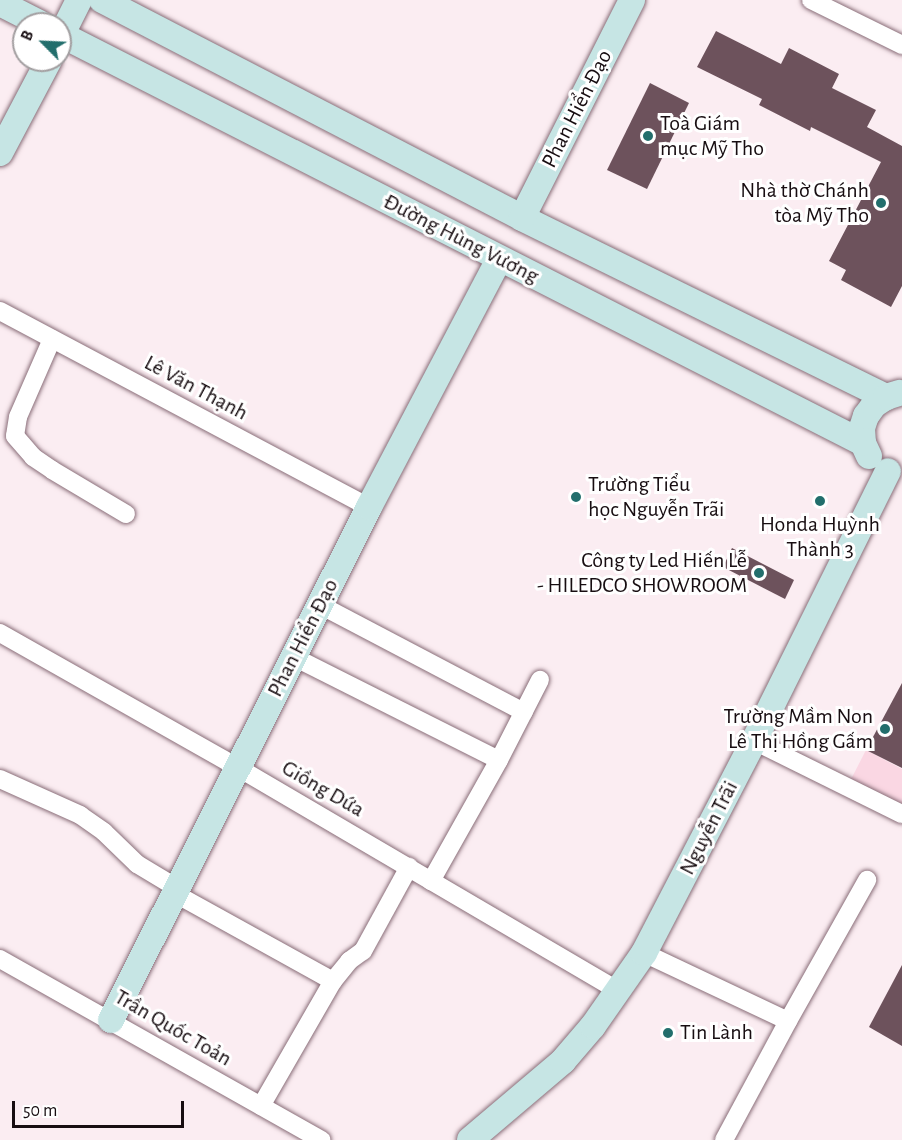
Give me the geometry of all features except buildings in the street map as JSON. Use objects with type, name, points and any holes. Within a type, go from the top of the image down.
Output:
[{"type":"main road","name":"Đường Hùng Vương","points":[[102,0],[522,218],[894,395]]},
{"type":"main road","name":"Phan Hiển Đạo","points":[[522,218],[632,0]]},
{"type":"main road","name":"Đường Hùng Vương","points":[[0,3],[17,12]]},
{"type":"main road","name":"Đường Hùng Vương","points":[[72,41],[863,443]]},
{"type":"main road","points":[[0,153],[43,72]]},
{"type":"main road","name":"Phan Hiển Đạo","points":[[111,1020],[369,507],[499,259]]},
{"type":"main road","points":[[863,443],[862,428],[866,416],[874,405],[894,395]]},
{"type":"main road","name":"Nguyễn Trãi","points":[[470,1140],[563,1061],[619,991],[644,953],[895,472],[868,455],[863,443]]},
{"type":"street","points":[[811,0],[902,45]]},
{"type":"street","name":"Lê Văn Thạnh","points":[[0,311],[369,507]]},
{"type":"street","points":[[52,339],[18,417],[15,436],[33,456],[52,470],[126,514]]},
{"type":"street","points":[[320,605],[524,712]]},
{"type":"street","name":"Giồng Dứa","points":[[0,633],[237,767],[619,991]]},
{"type":"street","points":[[294,657],[499,760]]},
{"type":"street","points":[[432,881],[540,680]]},
{"type":"street","points":[[754,741],[902,814]]},
{"type":"street","points":[[0,779],[80,815],[95,825],[137,864],[175,890],[333,981]]},
{"type":"street","points":[[261,1106],[333,981],[349,961],[363,951],[409,867]]},
{"type":"street","points":[[724,1140],[867,880]]},
{"type":"street","points":[[644,953],[788,1021]]},
{"type":"street","name":"Trần Quốc Toản","points":[[0,958],[321,1140]]},
{"type":"shaded area","points":[[866,750],[902,769],[902,821],[845,791]]},
{"type":"place","name":"Toà Giám mục Mỹ Tho","points":[[648,136]]},
{"type":"place","name":"Nhà thờ Chánh tòa Mỹ Tho","points":[[881,203]]},
{"type":"place","name":"Trường Tiểu học Nguyễn Trãi","points":[[576,497]]},
{"type":"place","name":"Honda Huỳnh Thành 3","points":[[820,501]]},
{"type":"place","name":"Công ty Led Hiến Lễ - HILEDCO SHOWROOM","points":[[759,573]]},
{"type":"place","name":"Trường Mầm Non Lê Thị Hồng Gấm","points":[[885,729]]},
{"type":"place","name":"Tin Lành","points":[[668,1033]]}]
